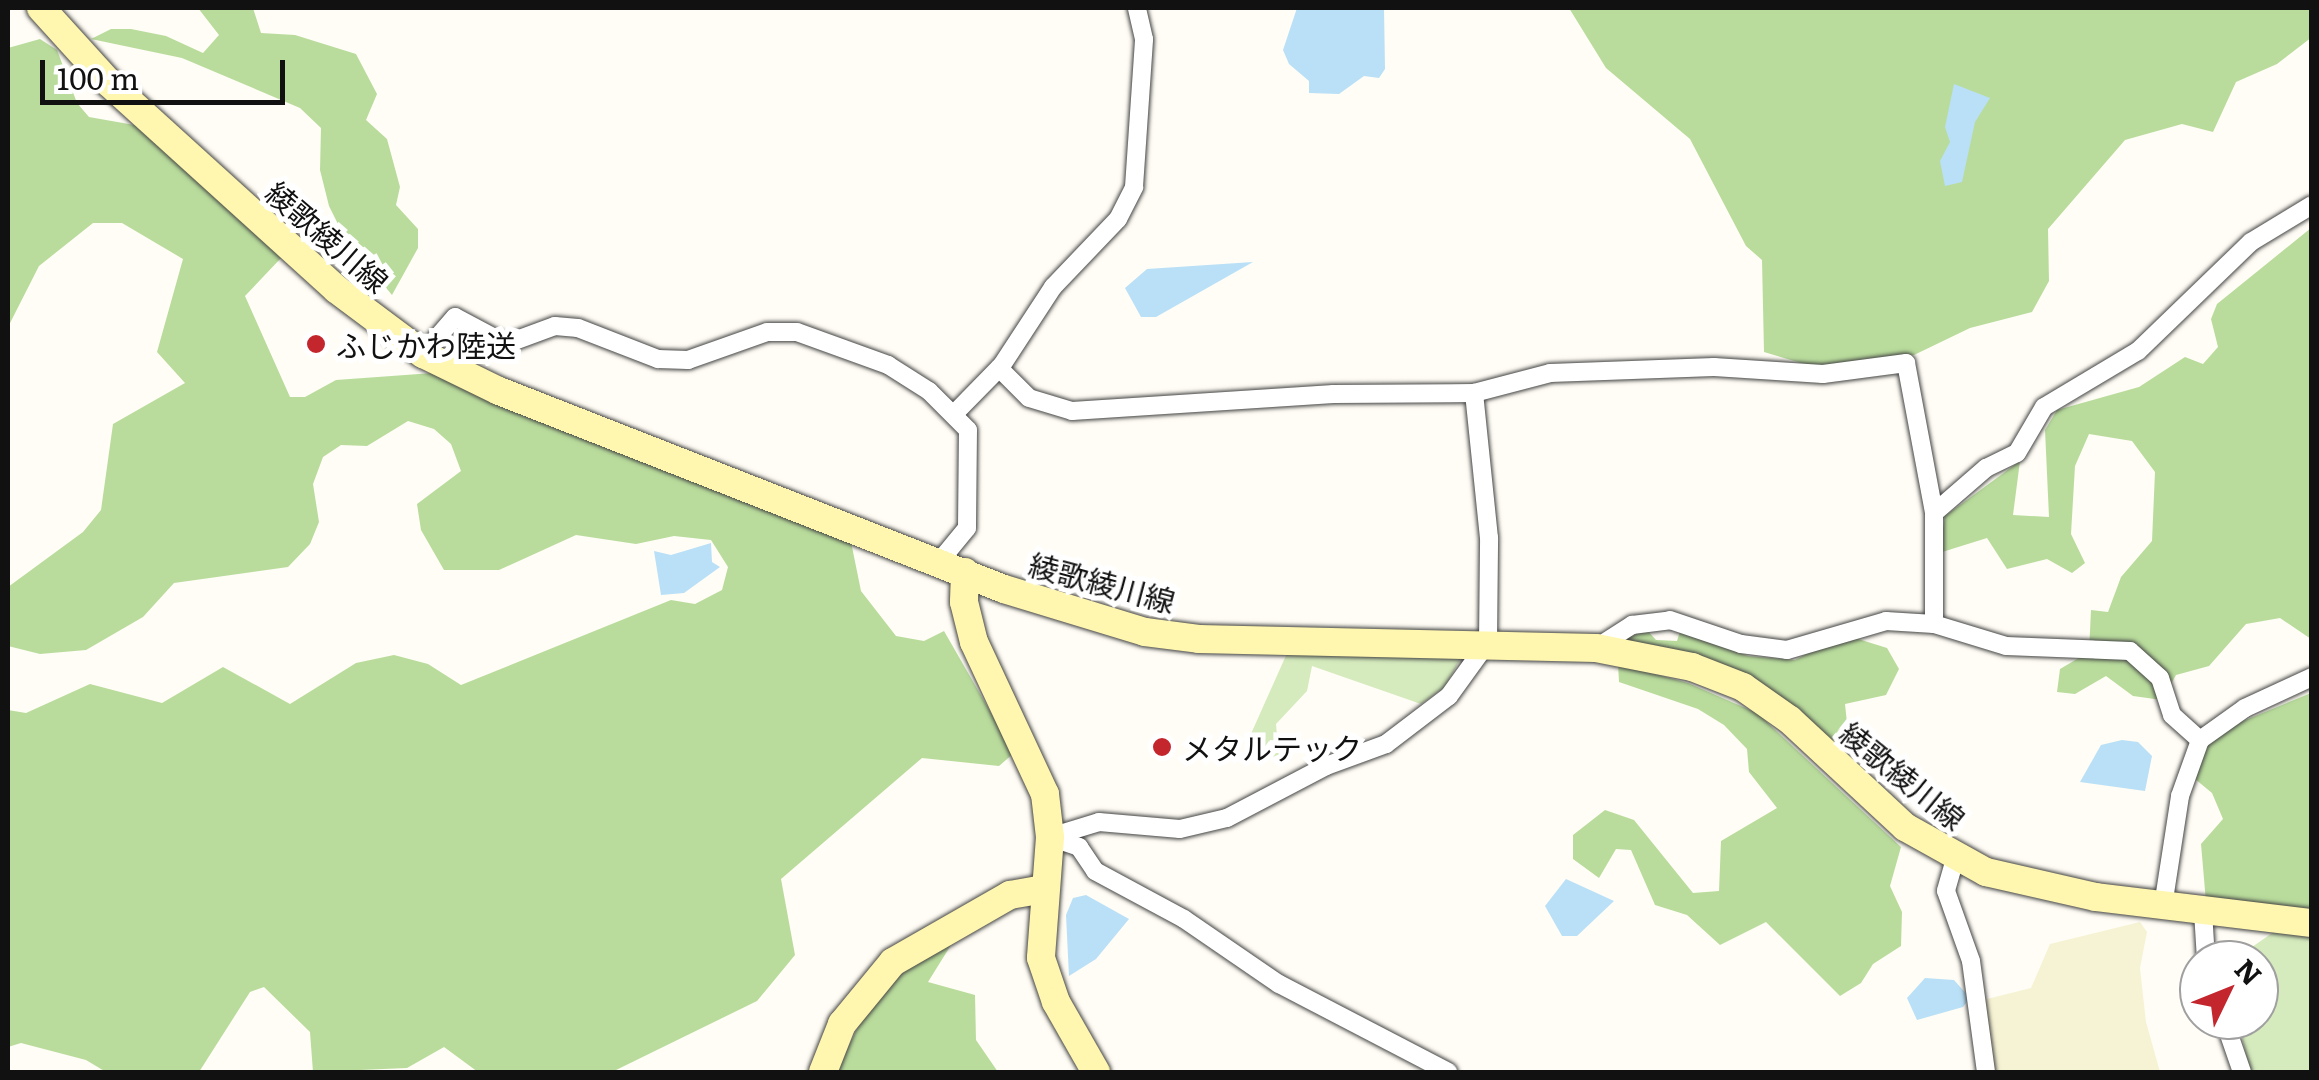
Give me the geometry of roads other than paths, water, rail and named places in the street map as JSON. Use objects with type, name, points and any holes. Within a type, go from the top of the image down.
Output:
[{"type":"main road","name":"綾歌綾川線","points":[[41,8],[108,82],[336,289],[422,354],[499,392],[1088,618],[1163,634],[1596,648],[1692,668],[1743,687],[1790,720],[1906,827],[1956,859],[2096,897],[2312,923]]},
{"type":"main road","points":[[952,567],[967,620],[1040,776],[1050,837],[1041,958],[1056,1002],[1096,1072]]},
{"type":"main road","points":[[823,1072],[842,1024],[893,962],[1010,895],[1044,889]]},
{"type":"street","points":[[955,414],[998,368],[1052,286],[1118,219],[1134,187],[1144,39],[1138,8]]},
{"type":"street","points":[[1934,513],[1986,468],[2017,453],[2044,407],[2138,351],[2251,242],[2312,205]]},
{"type":"street","points":[[422,354],[455,317],[506,344],[554,326],[578,328],[658,358],[702,357],[768,332],[797,332],[888,364],[955,414],[973,451],[967,528],[952,567]]},
{"type":"street","points":[[998,368],[1029,398],[1072,411],[1334,394],[1474,393],[1550,372],[1714,367],[1823,374],[1906,363],[1934,513],[1934,624]]},
{"type":"street","points":[[1050,837],[1099,822],[1180,828],[1228,818],[1326,766],[1386,744],[1449,696],[1488,642],[1489,538],[1474,393]]},
{"type":"street","points":[[1596,648],[1632,625],[1670,620],[1741,644],[1787,650],[1886,621],[1934,624],[2006,646],[2130,651],[2160,678],[2172,715],[2200,740]]},
{"type":"street","points":[[2163,906],[2184,777],[2200,740],[2245,708],[2312,677]]},
{"type":"street","points":[[1050,837],[1079,847],[1095,870],[1184,919],[1279,984],[1448,1072]]},
{"type":"street","points":[[1956,859],[1946,891],[1971,961],[1986,1072]]},
{"type":"street","points":[[2203,910],[2205,940]]},
{"type":"street","points":[[2231,1040],[2242,1072]]},
{"type":"water","points":[[1297,8],[1384,8],[1385,69],[1379,78],[1364,76],[1339,94],[1309,93],[1309,81],[1289,64],[1283,50]]},
{"type":"water","points":[[1954,84],[1990,98],[1975,122],[1962,182],[1945,186],[1940,161],[1950,142],[1945,127]]},
{"type":"water","points":[[1253,262],[1156,317],[1141,317],[1125,288],[1147,269]]},
{"type":"water","points":[[711,543],[712,562],[720,567],[684,593],[661,595],[654,551],[671,555]]},
{"type":"water","points":[[2122,740],[2138,742],[2152,756],[2145,791],[2080,782],[2101,745]]},
{"type":"water","points":[[1566,879],[1614,901],[1577,936],[1562,936],[1545,906]]},
{"type":"water","points":[[1086,895],[1129,919],[1096,959],[1069,976],[1066,915],[1073,898]]},
{"type":"water","points":[[1925,978],[1954,980],[1970,998],[1963,1007],[1917,1020],[1907,998]]},
{"type":"place","name":"ふじかわ陸送","points":[[316,344]]},
{"type":"place","name":"メタルテック","points":[[1162,747]]}]
